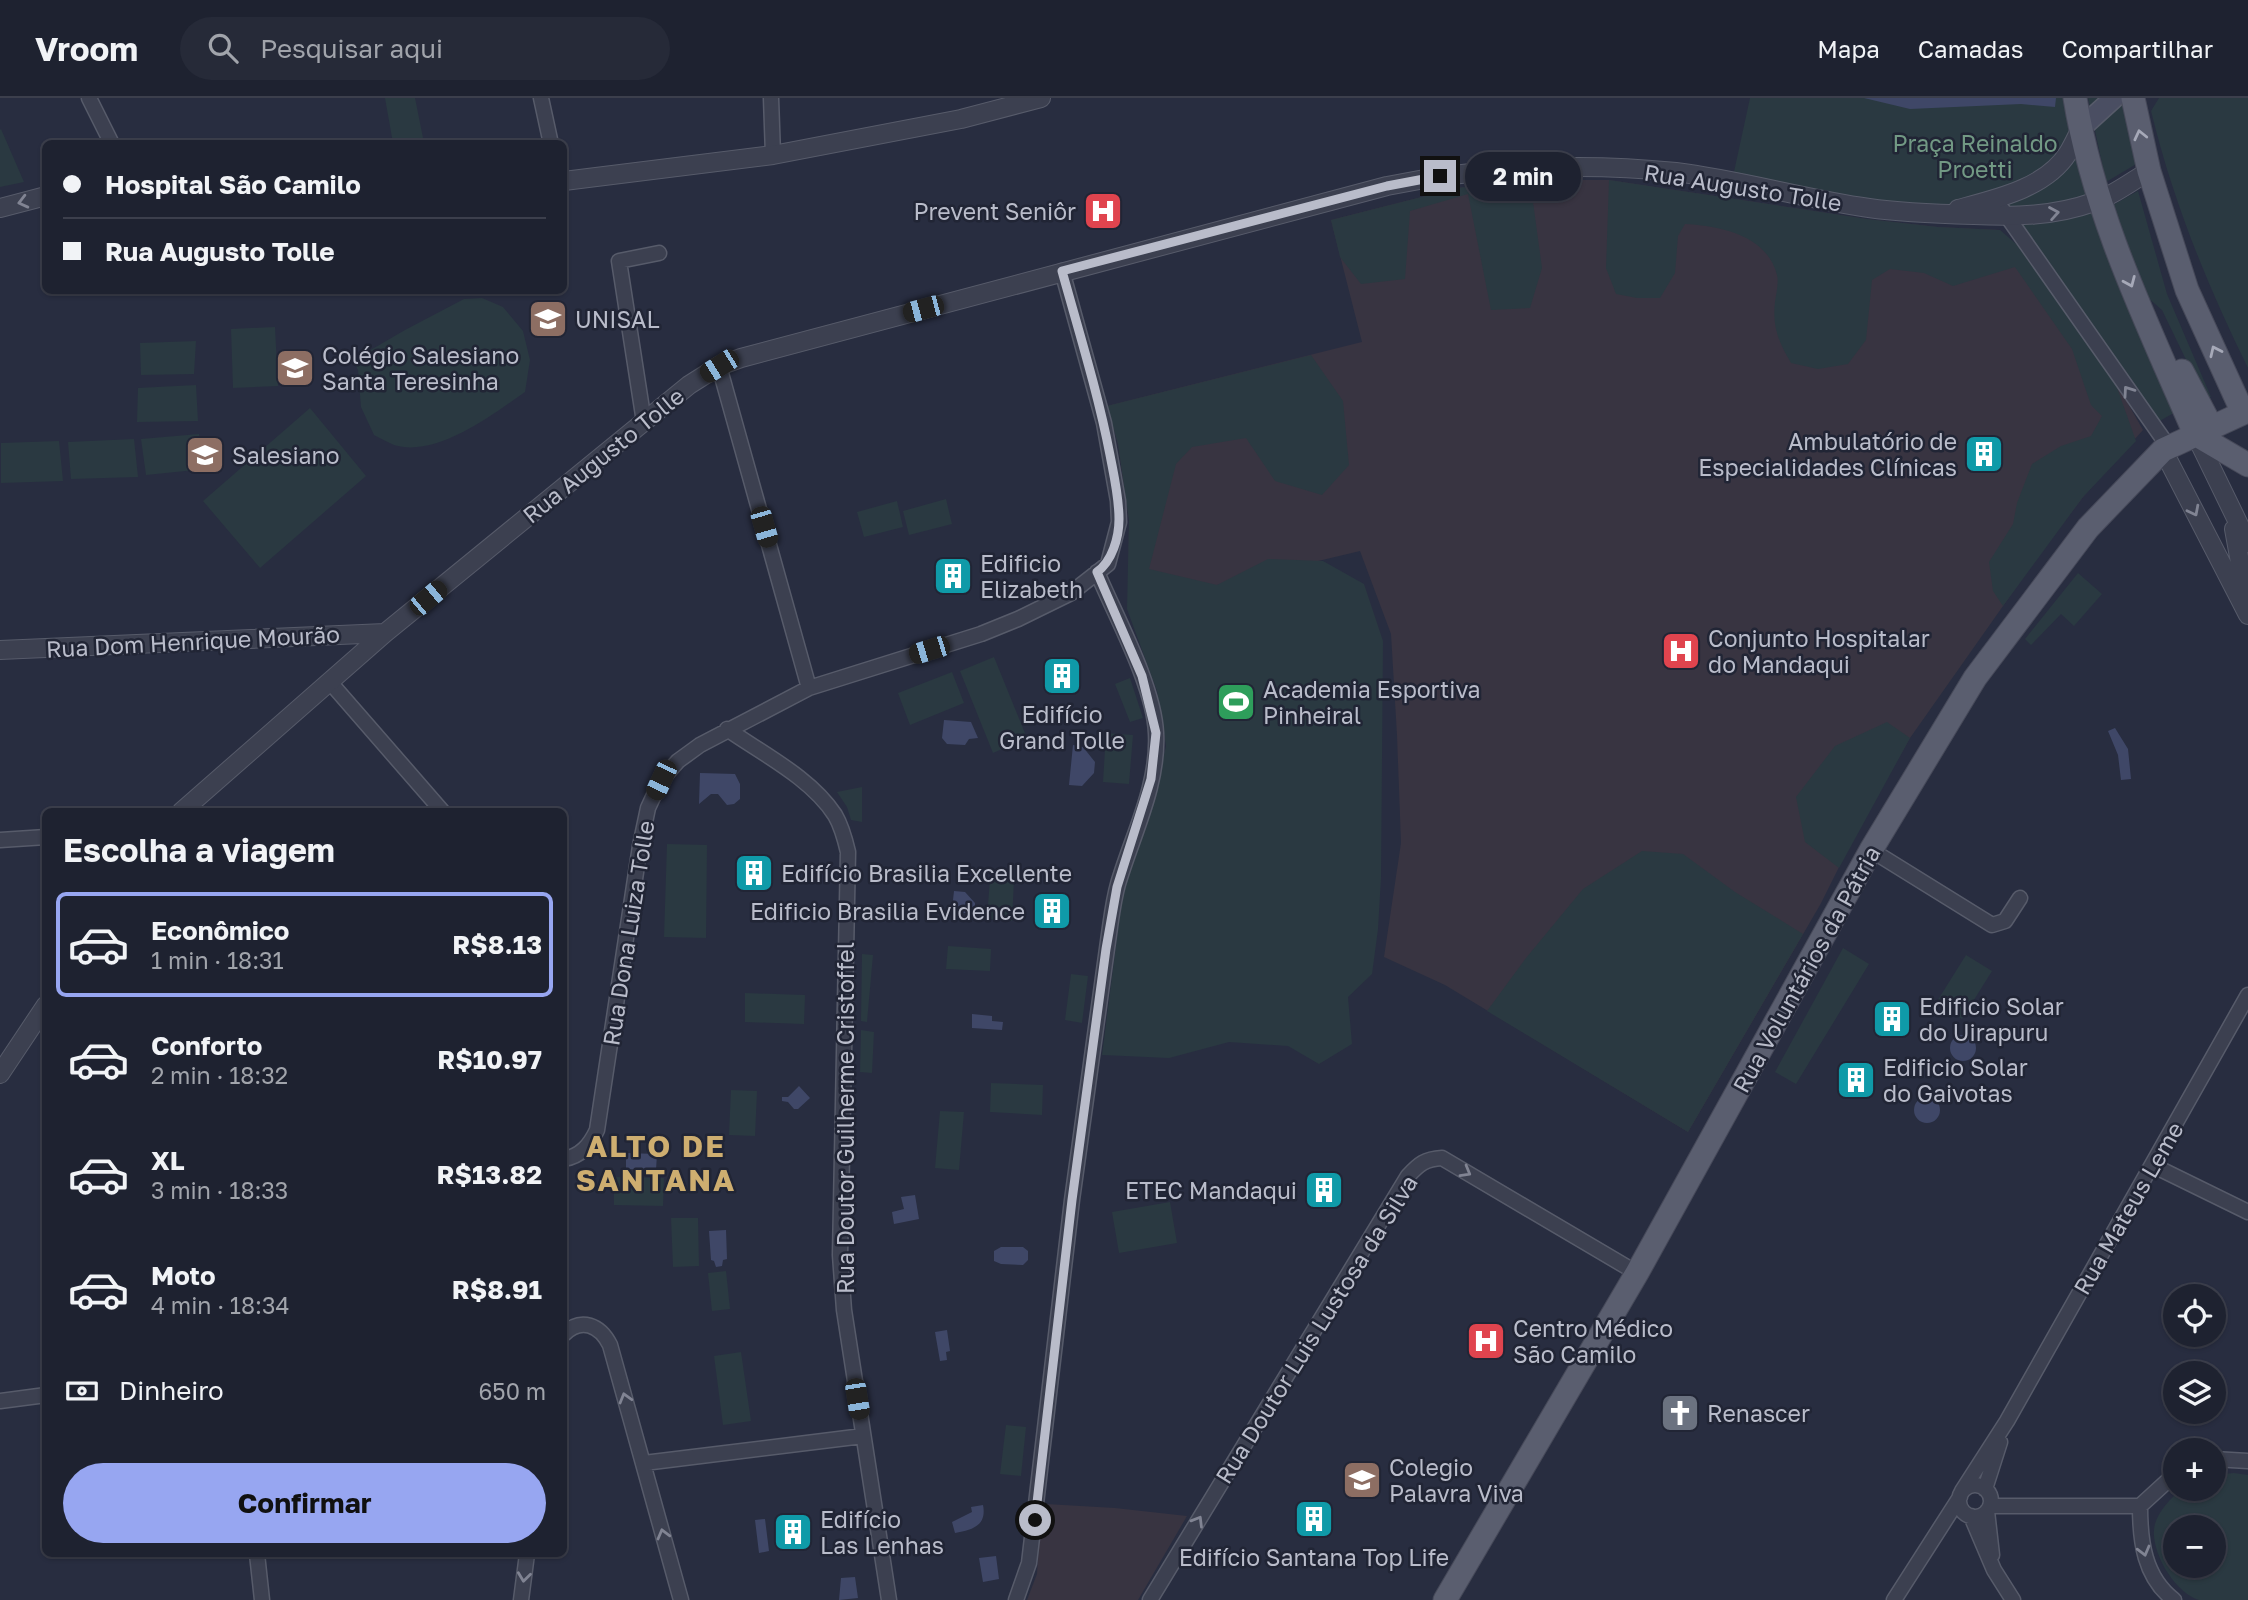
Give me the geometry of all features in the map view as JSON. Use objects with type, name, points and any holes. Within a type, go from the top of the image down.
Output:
[{"type":"main road","points":[[2076,98],[2100,200],[2147,323],[2177,362],[2203,430],[2248,464]]},
{"type":"main road","points":[[2081,128],[2114,98]]},
{"type":"main road","points":[[2133,98],[2149,171],[2187,290],[2246,416]]},
{"type":"main road","name":"Rua Voluntários da Pátria","points":[[1445,1600],[1637,1273],[1871,850],[1968,689],[2088,528],[2166,448],[2203,430],[2246,416]]},
{"type":"street","points":[[89,98],[110,140]]},
{"type":"street","points":[[541,98],[550,140]]},
{"type":"street","points":[[771,98],[773,155]]},
{"type":"street","points":[[567,181],[773,155],[961,119],[1041,98]]},
{"type":"street","name":"Rua Augusto Tolle","points":[[1938,214],[1995,199],[2033,183],[2050,172],[2068,153],[2081,128]]},
{"type":"street","name":"Rua Augusto Tolle","points":[[186,808],[385,633],[689,384],[719,366],[1062,271],[1387,186],[1440,176],[1545,167],[1675,172],[1868,208],[2007,217],[2058,212],[2100,200],[2149,171]]},
{"type":"street","points":[[0,208],[42,197]]},
{"type":"street","points":[[1995,199],[2154,428],[2248,615]]},
{"type":"street","points":[[643,422],[620,261],[659,253]]},
{"type":"street","name":"Rua Dona Luiza Tolle","points":[[567,1158],[580,1154],[597,1130],[648,808],[661,780],[678,761],[727,729],[809,688],[981,634],[1018,619],[1071,593],[1108,564],[1119,522],[1118,501],[1104,423],[1062,271]]},
{"type":"street","points":[[719,366],[809,688]]},
{"type":"street","points":[[2203,430],[2231,512],[2248,609]]},
{"type":"street","points":[[2231,512],[2248,542]]},
{"type":"street","points":[[1016,1600],[1029,1563],[1072,1200],[1110,927],[1117,887],[1151,779],[1156,733],[1142,676],[1097,572]]},
{"type":"street","name":"Rua Dom Henrique Mourão","points":[[0,650],[385,633]]},
{"type":"street","points":[[330,681],[440,808]]},
{"type":"street","name":"Rua Doutor Guilherme Cristoffel","points":[[727,729],[795,775],[824,800],[838,821],[848,852],[840,1255],[844,1310],[889,1600]]},
{"type":"street","points":[[0,840],[42,837]]},
{"type":"street","points":[[1871,850],[1992,925],[2006,921],[2020,898]]},
{"type":"street","name":"Rua Mateus Leme","points":[[1894,1600],[2007,1421],[2248,995]]},
{"type":"street","points":[[0,1074],[42,1011]]},
{"type":"street","name":"Rua Doutor Luis Lustosa da Silva","points":[[1150,1600],[1408,1176],[1419,1164],[1429,1159],[1442,1158],[1637,1273]]},
{"type":"street","points":[[2152,1165],[2248,1212]]},
{"type":"street","points":[[567,1332],[577,1324],[588,1324],[598,1328],[610,1345],[681,1600]]},
{"type":"street","points":[[0,1401],[42,1396]]},
{"type":"street","name":"Rua Mateus Leme","points":[[1985,1489],[2007,1421]]},
{"type":"street","points":[[643,1463],[863,1436]]},
{"type":"street","points":[[2226,1460],[2248,1461]]},
{"type":"street","points":[[1994,1570],[1989,1494],[1985,1489],[1973,1485],[1961,1494],[1961,1509],[1968,1515],[1994,1570],[2013,1600]]},
{"type":"street","points":[[1968,1515],[1977,1517],[1989,1508],[2140,1506],[2163,1485]]},
{"type":"street","points":[[2140,1506],[2144,1558],[2162,1591],[2174,1600]]},
{"type":"street","name":"Rua Mateus Leme","points":[[1933,1539],[1968,1515]]},
{"type":"street","points":[[257,1557],[262,1600]]},
{"type":"street","points":[[522,1600],[527,1557]]},
{"type":"shaded area","name":"Conjunto Hospitalar do Mandaqui","points":[[1530,180],[1609,180],[1867,219],[1938,227],[2000,230],[2114,379],[2143,430],[2083,497],[2039,555],[1910,738],[1853,839],[1820,905],[1688,1132],[1445,985],[1384,957],[1401,843],[1397,735],[1391,634],[1360,551],[1217,585],[1128,600],[1129,520],[1118,444],[1107,406],[1362,342],[1331,220],[1457,188]]},
{"type":"shaded area","points":[[1046,1504],[1187,1516],[1138,1600],[1027,1600],[1037,1574]]},
{"type":"green space","points":[[385,98],[415,98],[423,140],[392,140]]},
{"type":"green space","name":"Praça Reinaldo Proetti","points":[[1750,98],[2076,98],[2179,410],[2156,423],[2007,217],[1938,214],[1732,181]]},
{"type":"green space","points":[[2088,98],[2126,98],[2138,163],[2106,182]]},
{"type":"green space","points":[[2159,98],[2248,98],[2248,368],[2205,274],[2170,177],[2151,111]]},
{"type":"green space","points":[[0,130],[24,182],[0,187]]},
{"type":"green space","points":[[1530,180],[1542,268],[1530,308],[1491,310],[1468,194],[1410,211],[1405,279],[1361,284],[1340,257],[1331,220],[1457,188]]},
{"type":"green space","points":[[1609,180],[1867,219],[1938,227],[2000,230],[2022,249],[2114,379],[2136,441],[2083,497],[2003,606],[1993,591],[1989,562],[2013,524],[2017,503],[2032,464],[2061,446],[2091,436],[2102,416],[2091,405],[2072,349],[2015,267],[1953,286],[1924,273],[1890,269],[1872,280],[1866,340],[1848,364],[1818,369],[1791,363],[1780,342],[1774,311],[1778,285],[1772,261],[1753,242],[1727,230],[1685,224],[1678,236],[1675,273],[1660,298],[1616,294],[1606,268]]},
{"type":"green space","points":[[2138,191],[2167,294],[2211,397],[2205,399],[2162,310],[2138,289],[2111,206]]},
{"type":"green space","points":[[482,298],[503,307],[523,331],[530,360],[525,392],[463,432],[428,445],[394,445],[374,435],[361,407],[358,370],[352,359],[355,357],[361,366],[369,351],[405,330],[464,299]]},
{"type":"green space","points":[[275,327],[278,386],[233,388],[231,329]]},
{"type":"green space","points":[[196,341],[194,374],[141,375],[140,343]]},
{"type":"green space","points":[[1311,355],[1343,401],[1349,465],[1322,495],[1275,481],[1246,438],[1192,447],[1176,464],[1149,569],[1217,585],[1268,559],[1323,561],[1364,584],[1383,641],[1381,878],[1372,974],[1348,997],[1352,1044],[1319,1064],[1288,1046],[1229,1042],[1169,1058],[1102,1055],[1123,891],[1153,800],[1166,746],[1157,691],[1127,609],[1129,520],[1118,444],[1107,406]]},
{"type":"green space","points":[[196,385],[198,421],[137,422],[138,388]]},
{"type":"green space","points":[[310,408],[366,476],[260,568],[203,501]]},
{"type":"green space","points":[[199,434],[205,469],[146,475],[141,439]]},
{"type":"green space","points":[[134,439],[138,477],[71,479],[68,442]]},
{"type":"green space","points":[[59,441],[63,481],[1,483],[1,443]]},
{"type":"green space","points":[[946,499],[952,524],[909,535],[903,511]]},
{"type":"green space","points":[[897,501],[903,527],[864,537],[857,512]]},
{"type":"green space","points":[[2078,573],[2102,594],[2074,626],[2061,614],[2031,645],[2025,639]]},
{"type":"green space","points":[[994,657],[1027,738],[993,753],[960,671]]},
{"type":"green space","points":[[952,672],[964,703],[910,725],[898,693]]},
{"type":"green space","points":[[1130,678],[1143,718],[1130,722],[1115,684]]},
{"type":"green space","points":[[1887,722],[1910,738],[1839,868],[1805,842],[1796,797],[1835,746]]},
{"type":"green space","points":[[1106,733],[1133,735],[1129,784],[1103,782]]},
{"type":"green space","points":[[862,787],[862,822],[851,820],[847,807],[837,792]]},
{"type":"green space","points":[[667,844],[707,845],[706,938],[664,937]]},
{"type":"green space","points":[[1642,851],[1683,854],[1735,892],[1803,934],[1688,1132],[1487,1011],[1526,958],[1583,889]]},
{"type":"green space","points":[[990,878],[1014,880],[1012,921],[987,919]]},
{"type":"green space","points":[[948,946],[991,949],[990,971],[946,969]]},
{"type":"green space","points":[[1843,948],[1869,964],[1796,1084],[1775,1072]]},
{"type":"green space","points":[[862,954],[873,955],[867,1022],[861,1021]]},
{"type":"green space","points":[[1966,955],[1992,971],[1962,1019],[1936,1003]]},
{"type":"green space","points":[[1071,974],[1088,976],[1082,1023],[1065,1020]]},
{"type":"green space","points":[[745,993],[805,995],[804,1024],[745,1022]]},
{"type":"green space","points":[[861,1030],[874,1032],[872,1073],[860,1072]]},
{"type":"green space","points":[[991,1083],[1043,1085],[1042,1115],[990,1112]]},
{"type":"green space","points":[[731,1090],[757,1091],[755,1136],[729,1135]]},
{"type":"green space","points":[[940,1111],[964,1112],[959,1170],[935,1168]]},
{"type":"green space","points":[[614,1177],[664,1178],[663,1206],[614,1205]]},
{"type":"green space","points":[[1170,1202],[1177,1243],[1119,1253],[1112,1212]]},
{"type":"green space","points":[[671,1218],[698,1218],[699,1266],[673,1267]]},
{"type":"green space","points":[[726,1271],[730,1309],[712,1311],[708,1273]]},
{"type":"green space","points":[[741,1352],[751,1421],[723,1425],[714,1356]]},
{"type":"green space","points":[[1006,1425],[1026,1427],[1021,1476],[1000,1474]]},
{"type":"green space","points":[[2226,1474],[2248,1475],[2248,1600],[2199,1600],[2181,1589],[2172,1579],[2226,1578],[2226,1515],[2163,1515],[2163,1564],[2155,1545],[2154,1534],[2159,1514],[2170,1501],[2226,1501]]},
{"type":"water","points":[[1864,98],[2056,98],[2055,107],[2021,104],[1910,109]]},
{"type":"water","points":[[944,720],[971,722],[978,738],[969,739],[965,745],[947,744],[942,738]]},
{"type":"water","points":[[2115,728],[2128,749],[2131,779],[2121,780],[2118,755],[2108,731]]},
{"type":"water","points":[[1073,745],[1083,747],[1095,762],[1094,773],[1082,786],[1069,785]]},
{"type":"water","points":[[700,773],[735,774],[740,784],[740,799],[727,805],[718,794],[711,794],[699,804]]},
{"type":"water","points":[[954,891],[965,892],[975,903],[975,914],[964,913],[953,900]]},
{"type":"water","points":[[972,1014],[992,1016],[992,1021],[1003,1022],[1002,1030],[972,1028]]},
{"type":"water","points":[[1963,1035],[1972,1039],[1976,1048],[1972,1057],[1963,1061],[1954,1057],[1950,1048],[1954,1039]]},
{"type":"water","points":[[799,1086],[810,1098],[798,1109],[794,1109],[788,1102],[782,1101],[782,1097],[788,1097]]},
{"type":"water","points":[[1927,1097],[1936,1101],[1940,1110],[1936,1119],[1927,1123],[1918,1119],[1914,1110],[1918,1101]]},
{"type":"water","points":[[626,1153],[657,1154],[656,1170],[626,1169]]},
{"type":"water","points":[[915,1195],[919,1219],[894,1224],[892,1212],[904,1209],[901,1197]]},
{"type":"water","points":[[726,1230],[727,1259],[723,1260],[722,1266],[716,1267],[711,1260],[709,1231]]},
{"type":"water","points":[[1001,1247],[1023,1247],[1028,1251],[1028,1260],[1023,1265],[994,1261],[994,1251]]},
{"type":"water","points":[[947,1330],[950,1351],[946,1352],[947,1360],[940,1361],[935,1332]]},
{"type":"water","points":[[983,1505],[981,1522],[968,1530],[955,1533],[952,1522],[972,1512],[971,1507]]},
{"type":"water","points":[[765,1519],[769,1551],[759,1553],[755,1520]]},
{"type":"water","points":[[996,1556],[999,1579],[983,1582],[979,1558]]},
{"type":"water","points":[[855,1577],[858,1598],[839,1600],[841,1578]]},
{"type":"place","name":"Prevent Seniôr","points":[[1103,211]]},
{"type":"place","name":"UNISAL","points":[[548,319]]},
{"type":"place","name":"Colégio Salesiano Santa Teresinha","points":[[295,368]]},
{"type":"place","name":"Ambulatório de Especialidades Clínicas","points":[[1984,454]]},
{"type":"place","name":"Salesiano","points":[[205,455]]},
{"type":"place","name":"Edificio Elizabeth","points":[[953,576]]},
{"type":"place","name":"Conjunto Hospitalar do Mandaqui","points":[[1681,651]]},
{"type":"place","name":"Edifício Grand Tolle","points":[[1062,676]]},
{"type":"place","name":"Academia Esportiva Pinheiral","points":[[1236,702]]},
{"type":"place","name":"Edifício Brasilia Excellente","points":[[754,873]]},
{"type":"place","name":"Edificio Brasilia Evidence","points":[[1052,911]]},
{"type":"place","name":"Edificio Solar do Uirapuru","points":[[1892,1019]]},
{"type":"place","name":"Edificio Solar do Gaivotas","points":[[1856,1080]]},
{"type":"place","name":"ETEC Mandaqui","points":[[1324,1190]]},
{"type":"place","name":"Centro Médico São Camilo","points":[[1486,1341]]},
{"type":"place","name":"Renascer","points":[[1680,1413]]},
{"type":"place","name":"Colegio Palavra Viva","points":[[1362,1480]]},
{"type":"place","name":"Edifício Santana Top Life","points":[[1314,1519]]},
{"type":"place","name":"Edifício Las Lenhas","points":[[793,1532]]},
{"type":"district","name":"ALTO DE SANTANA","points":[[656,1163]]},
{"type":"route","points":[[1035,1520],[1072,1200],[1106,949],[1117,887],[1151,779],[1156,733],[1142,676],[1097,572],[1108,564],[1114,544],[1119,522],[1118,501],[1104,423],[1062,271],[1387,186],[1440,176]]}]
